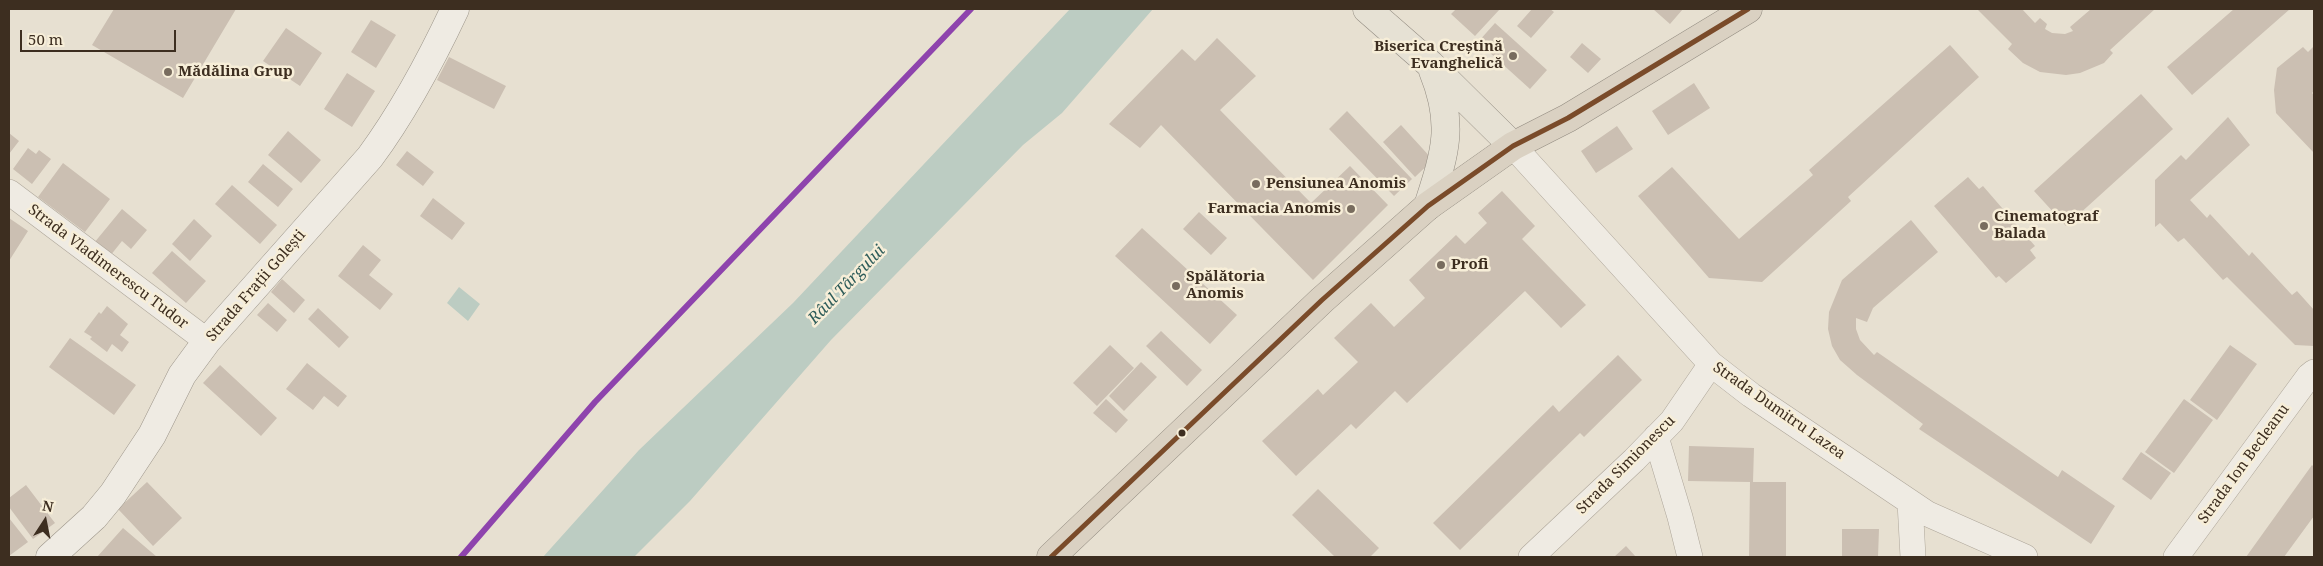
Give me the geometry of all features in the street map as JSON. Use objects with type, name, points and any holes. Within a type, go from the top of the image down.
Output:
[{"type":"highway","points":[[1050,557],[1322,300],[1428,206],[1513,146],[1568,118],[1748,9]]},
{"type":"main road","name":"Strada Frații Golești","points":[[50,557],[94,517],[118,486],[152,435],[182,375],[207,341],[370,157],[388,132],[436,50],[456,9]]},
{"type":"main road","points":[[1367,9],[1431,65],[1513,146]]},
{"type":"main road","points":[[1428,206],[1442,162],[1448,126],[1443,95],[1431,65]]},
{"type":"street","name":"Strada Dumitru Lazea","points":[[1513,146],[1711,364],[1751,395],[1928,514],[2025,557]]},
{"type":"street","name":"Strada Vladimerescu Tudor","points":[[9,192],[207,341]]},
{"type":"street","name":"Strada Simionescu","points":[[1531,557],[1672,421],[1711,364]]},
{"type":"street","name":"Strada Ion Becleanu","points":[[2176,557],[2309,376],[2314,372]]},
{"type":"street","points":[[1656,437],[1690,557]]},
{"type":"street","points":[[1910,502],[1913,557]]},
{"type":"water","name":"Râul Târgului","points":[[1070,9],[1153,9],[1062,113],[1023,145],[831,340],[690,501],[634,557],[543,557],[639,450],[793,303]]},
{"type":"water","points":[[459,287],[480,304],[468,321],[447,303]]},
{"type":"building","name":"Mădălina Grup","points":[[114,9],[236,9],[183,98],[92,45]]},
{"type":"building","points":[[1456,9],[1500,9],[1475,36],[1451,14]]},
{"type":"building","points":[[1532,9],[1550,9],[1554,12],[1531,38],[1517,26]]},
{"type":"building","points":[[1653,9],[1683,9],[1670,24]]},
{"type":"building","points":[[1977,9],[2022,9],[2035,23],[2040,18],[2047,24],[2045,29],[2052,33],[2065,34],[2073,31],[2070,27],[2091,9],[2155,9],[2110,50],[2113,53],[2104,63],[2080,73],[2066,75],[2040,72],[2023,63],[2008,49],[2012,44]]},
{"type":"building","points":[[2234,9],[2290,9],[2192,95],[2167,67]]},
{"type":"building","points":[[371,20],[396,35],[376,68],[351,52]]},
{"type":"building","name":"Biserica Creștină Evanghelică","points":[[1495,23],[1547,70],[1530,89],[1478,42]]},
{"type":"building","points":[[286,28],[322,53],[300,86],[263,61]]},
{"type":"building","name":"Pensiunea Anomis","points":[[1217,38],[1256,76],[1220,110],[1311,203],[1350,166],[1388,205],[1313,280],[1161,125],[1140,148],[1109,124],[1182,49],[1195,61]]},
{"type":"building","points":[[1582,43],[1601,59],[1588,73],[1570,57]]},
{"type":"building","points":[[1950,45],[1979,77],[1848,197],[1851,201],[1762,282],[1709,278],[1638,196],[1672,167],[1739,239],[1813,175],[1809,170]]},
{"type":"building","points":[[2314,46],[2314,91],[2312,93],[2314,95],[2314,153],[2276,113],[2274,90],[2277,68],[2303,47],[2308,52]]},
{"type":"building","points":[[449,57],[506,86],[494,109],[437,80]]},
{"type":"building","points":[[347,73],[375,91],[352,127],[324,109]]},
{"type":"building","points":[[1694,83],[1710,108],[1668,135],[1652,111]]},
{"type":"building","points":[[2141,94],[2173,129],[2066,226],[2034,191]]},
{"type":"building","points":[[1347,111],[1412,179],[1394,196],[1329,129]]},
{"type":"building","points":[[2228,117],[2250,145],[2190,200],[2207,218],[2210,214],[2249,256],[2252,252],[2292,295],[2297,291],[2314,310],[2314,346],[2295,345],[2227,277],[2223,280],[2184,238],[2178,242],[2160,223],[2155,227],[2155,180],[2181,155],[2186,160]]},
{"type":"building","points":[[1401,125],[1433,160],[1415,177],[1383,142]]},
{"type":"building","points":[[1617,126],[1633,149],[1596,173],[1581,151]]},
{"type":"building","points":[[288,131],[321,160],[301,183],[268,155]]},
{"type":"building","points":[[9,133],[19,141],[9,154]]},
{"type":"building","points":[[28,148],[36,154],[39,150],[51,159],[32,184],[13,169]]},
{"type":"building","points":[[407,151],[434,172],[423,186],[396,165]]},
{"type":"building","points":[[63,163],[110,199],[85,232],[38,197]]},
{"type":"building","points":[[263,164],[293,189],[278,207],[248,182]]},
{"type":"building","name":"Cinematograf Balada","points":[[1968,177],[1979,189],[1983,186],[2035,246],[2030,250],[2036,258],[2006,283],[1999,276],[1996,278],[1934,206]]},
{"type":"building","points":[[232,185],[277,225],[260,244],[215,204]]},
{"type":"building","points":[[1502,191],[1535,226],[1522,239],[1586,305],[1561,328],[1525,291],[1407,403],[1395,391],[1356,429],[1351,424],[1296,476],[1262,441],[1318,389],[1323,395],[1358,362],[1334,338],[1371,303],[1394,327],[1425,298],[1409,280],[1456,235],[1465,244],[1487,223],[1478,213]]},
{"type":"building","points":[[433,198],[465,223],[452,240],[420,216]]},
{"type":"building","points":[[122,209],[147,230],[131,249],[122,241],[110,256],[94,243]]},
{"type":"building","points":[[1199,212],[1227,238],[1211,255],[1183,229]]},
{"type":"building","points":[[9,218],[28,231],[9,261]]},
{"type":"building","points":[[194,219],[212,236],[190,261],[172,244]]},
{"type":"building","points":[[1911,220],[1938,252],[1873,308],[1867,322],[1856,318],[1856,329],[1860,340],[1874,355],[1877,352],[2058,477],[2062,470],[2115,506],[2091,544],[1919,429],[1923,424],[1857,375],[1840,360],[1832,346],[1828,329],[1829,312],[1842,280]]},
{"type":"building","name":"Spălătoria Anomis","points":[[1142,228],[1237,315],[1210,344],[1115,256]]},
{"type":"building","points":[[363,245],[381,260],[369,275],[393,294],[380,310],[338,276]]},
{"type":"building","points":[[172,251],[206,281],[186,303],[152,273]]},
{"type":"building","points":[[282,279],[305,300],[294,313],[271,292]]},
{"type":"building","points":[[268,303],[287,320],[277,332],[257,315]]},
{"type":"building","points":[[107,306],[128,324],[120,335],[129,342],[122,352],[112,344],[107,352],[84,332],[99,312],[101,314]]},
{"type":"building","points":[[318,308],[349,337],[339,348],[308,319]]},
{"type":"building","points":[[1161,331],[1202,370],[1187,386],[1146,346]]},
{"type":"building","points":[[70,338],[136,385],[114,415],[49,367]]},
{"type":"building","points":[[1110,345],[1134,368],[1097,406],[1073,383]]},
{"type":"building","points":[[2230,345],[2257,364],[2217,420],[2190,400]]},
{"type":"building","points":[[1618,355],[1642,380],[1584,437],[1580,433],[1460,550],[1433,523],[1553,405],[1559,412]]},
{"type":"building","points":[[1141,362],[1157,377],[1124,411],[1109,396]]},
{"type":"building","points":[[307,363],[347,396],[338,407],[324,396],[313,410],[286,389]]},
{"type":"building","points":[[220,365],[277,418],[261,436],[203,383]]},
{"type":"building","points":[[1106,399],[1128,420],[1116,433],[1093,413]]},
{"type":"building","points":[[2184,399],[2213,420],[2174,473],[2145,452]]},
{"type":"building","points":[[1689,446],[1754,448],[1753,482],[1786,482],[1786,557],[1749,557],[1750,482],[1688,481]]},
{"type":"building","points":[[2141,452],[2171,473],[2151,500],[2122,479]]},
{"type":"building","points":[[2312,465],[2314,467],[2314,516],[2284,557],[2246,557]]},
{"type":"building","points":[[147,482],[182,518],[153,546],[118,509]]},
{"type":"building","points":[[26,485],[55,523],[33,539],[9,507],[9,498]]},
{"type":"building","points":[[1318,489],[1379,548],[1370,557],[1335,557],[1292,515]]},
{"type":"building","points":[[9,518],[28,542],[9,556]]},
{"type":"building","points":[[123,528],[157,557],[97,557]]},
{"type":"building","points":[[1842,529],[1879,529],[1878,557],[1842,557]]},
{"type":"building","points":[[1626,546],[1636,557],[1614,557]]},
{"type":"transit line","points":[[461,557],[595,402],[971,9]]},
{"type":"transit line","points":[[1051,557],[1322,300],[1428,206],[1513,146],[1568,118],[1748,9]]},
{"type":"place","name":"Biserica Creștină Evanghelică","points":[[1513,56]]},
{"type":"place","name":"Mădălina Grup","points":[[168,72]]},
{"type":"place","name":"Pensiunea Anomis","points":[[1256,184]]},
{"type":"place","name":"Farmacia Anomis","points":[[1351,209]]},
{"type":"place","name":"Cinematograf Balada","points":[[1984,226]]},
{"type":"place","name":"Profi","points":[[1441,265]]},
{"type":"place","name":"Spălătoria Anomis","points":[[1176,286]]}]
